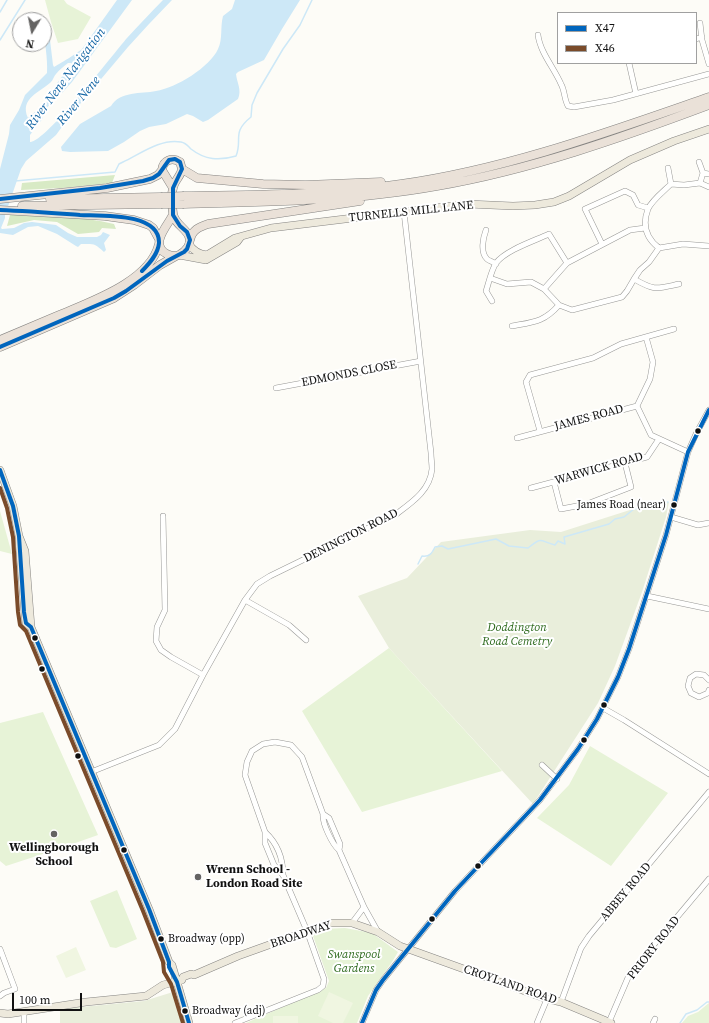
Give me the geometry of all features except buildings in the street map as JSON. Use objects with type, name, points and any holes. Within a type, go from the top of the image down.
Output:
[{"type":"highway","points":[[184,200],[358,190],[455,175],[559,149],[709,97]]},
{"type":"highway","points":[[0,347],[114,298],[163,263],[184,252],[194,232],[202,226],[385,197],[496,174],[553,159],[709,105]]},
{"type":"highway","points":[[0,207],[14,203],[150,180],[158,175],[168,160],[172,159],[180,162],[182,169],[173,188],[173,215],[166,228],[162,231],[156,256],[148,266],[115,290],[0,340]]},
{"type":"highway","points":[[182,169],[197,178],[263,184],[306,185],[401,180],[455,175]]},
{"type":"highway","points":[[162,170],[173,188]]},
{"type":"highway","points":[[0,210],[14,203],[161,200],[320,200],[384,194],[437,186]]},
{"type":"highway","points":[[0,199],[14,203],[134,220],[149,225],[153,228],[161,248],[168,254],[178,255]]},
{"type":"highway","points":[[173,215],[180,226],[188,232],[190,242]]},
{"type":"highway","points":[[166,228],[175,225],[180,226]]},
{"type":"main road","name":"TURNELLS MILL LANE","points":[[190,242],[193,250],[207,255],[235,238],[271,228],[468,204],[513,206],[554,202],[569,196],[630,160],[674,141],[709,129]]},
{"type":"main road","name":"TURNELLS MILL LANE","points":[[178,255],[206,260],[237,242],[241,237]]},
{"type":"main road","points":[[0,470],[13,506],[19,536],[24,547],[27,566],[31,627],[149,910],[169,962],[174,970],[189,1023]]},
{"type":"main road","name":"BROADWAY","points":[[0,1013],[8,1014],[86,1002],[146,996],[165,984],[191,974],[194,975],[238,956],[330,923],[352,923],[378,932],[408,949]]},
{"type":"main road","name":"CROYLAND ROAD","points":[[408,949],[547,999],[561,1002],[610,1023]]},
{"type":"street","points":[[700,24],[709,64]]},
{"type":"street","points":[[538,35],[542,49],[561,84],[568,106],[581,107],[709,74]]},
{"type":"street","points":[[697,39],[702,37]]},
{"type":"street","points":[[629,64],[636,94]]},
{"type":"street","points":[[699,162],[703,173],[700,183]]},
{"type":"street","points":[[668,168],[672,184]]},
{"type":"street","points":[[703,173],[709,174]]},
{"type":"street","points":[[659,248],[651,242],[645,228],[648,208],[672,184],[684,185],[700,183],[709,187]]},
{"type":"street","points":[[602,244],[585,209],[625,191],[633,195],[638,205],[648,208]]},
{"type":"street","name":"DENINGTON ROAD","points":[[91,772],[159,745],[175,729],[245,600],[258,584],[270,576],[395,515],[412,503],[425,489],[432,470],[404,212]]},
{"type":"street","points":[[544,289],[567,263],[630,230],[645,228]]},
{"type":"street","points":[[486,230],[483,251],[487,259],[496,264]]},
{"type":"street","points":[[492,301],[486,290],[496,264],[505,254],[549,234],[567,263]]},
{"type":"street","points":[[490,278],[508,284],[532,282],[544,289],[559,305],[572,310],[622,297],[640,270],[649,262],[659,248],[683,244],[709,246]]},
{"type":"street","points":[[634,279],[650,288],[659,288],[679,284]]},
{"type":"street","points":[[512,326],[534,322],[545,318],[559,305]]},
{"type":"street","points":[[540,431],[526,382],[530,375],[593,358],[621,344],[674,329]]},
{"type":"street","points":[[637,406],[650,379],[653,362],[646,337]]},
{"type":"street","name":"EDMONDS CLOSE","points":[[276,388],[421,361]]},
{"type":"street","name":"JAMES ROAD","points":[[517,438],[637,406],[652,435],[688,452]]},
{"type":"street","points":[[362,1023],[376,990],[455,891],[519,824],[558,779],[603,708],[618,677],[646,596],[671,517],[688,452],[709,410]]},
{"type":"street","name":"WARWICK ROAD","points":[[531,488],[647,457],[659,439]]},
{"type":"street","points":[[554,482],[561,509],[587,504],[631,487],[625,463]]},
{"type":"street","points":[[163,516],[165,610],[157,627],[156,641],[161,650],[203,675]]},
{"type":"street","points":[[671,517],[698,525],[709,523]]},
{"type":"street","points":[[646,596],[709,609]]},
{"type":"street","points":[[245,600],[290,624],[306,640]]},
{"type":"street","points":[[709,680],[704,675],[696,674],[690,678],[688,686],[691,693],[700,697],[709,692]]},
{"type":"street","points":[[603,708],[709,774]]},
{"type":"street","points":[[235,1023],[318,990],[323,986],[324,979],[307,931],[283,875],[274,865],[265,843],[265,832],[245,775],[247,762],[252,751],[263,744],[275,742],[291,745],[302,757],[323,814],[323,820],[335,846],[339,850],[364,907],[378,932]]},
{"type":"street","points":[[542,765],[558,779]]},
{"type":"street","name":"ABBEY ROAD","points":[[561,1002],[581,948],[589,936],[709,792]]},
{"type":"street","points":[[265,832],[273,839],[276,845],[283,862],[283,875]]},
{"type":"street","name":"PRIORY ROAD","points":[[610,1023],[630,973],[709,879]]},
{"type":"street","points":[[352,923],[364,907]]},
{"type":"street","points":[[0,949],[15,989],[0,996]]},
{"type":"street","points":[[537,1023],[547,999]]},
{"type":"street","points":[[24,1011],[24,1023]]},
{"type":"green space","points":[[45,0],[64,0],[67,4],[91,17],[78,39],[58,43],[52,25],[52,12],[48,12]]},
{"type":"green space","points":[[115,175],[112,183],[21,190],[22,183]]},
{"type":"green space","points":[[10,215],[88,219],[114,224],[116,229],[102,228],[99,232],[78,234],[57,222],[34,220],[7,226]]},
{"type":"green space","name":"Doddington Road Cemetry","points":[[669,502],[666,517],[642,592],[615,666],[598,703],[533,804],[389,648],[358,596],[407,578],[441,542],[530,530],[561,532],[633,509]]},
{"type":"green space","points":[[0,511],[12,554],[0,551]]},
{"type":"green space","points":[[389,648],[502,771],[362,812],[302,711]]},
{"type":"green space","points":[[43,712],[98,835],[6,866],[0,861],[0,723]]},
{"type":"green space","points":[[590,746],[668,793],[611,866],[537,818],[569,785]]},
{"type":"green space","points":[[117,890],[137,939],[116,948],[110,947],[90,901]]},
{"type":"green space","name":"Swanspool Gardens","points":[[345,928],[372,933],[398,952],[368,996],[357,1023],[246,1023],[326,988],[329,981],[312,933],[322,929]]},
{"type":"green space","points":[[76,947],[86,970],[66,978],[56,956]]},
{"type":"green space","points":[[173,992],[183,1023],[60,1023],[60,1009],[144,1001]]},
{"type":"green space","points":[[329,992],[353,1003],[343,1023],[333,1023],[318,1016]]},
{"type":"green space","points":[[709,1003],[709,1023],[682,1023],[688,1016],[698,1012]]},
{"type":"green space","points":[[273,1016],[298,1016],[298,1023],[273,1023]]},
{"type":"water","points":[[117,0],[132,0],[72,82],[62,93],[58,93],[41,116],[43,118],[30,135],[30,142],[38,138],[50,128],[95,78],[127,38],[163,0],[172,0],[128,47],[56,135],[26,161],[21,169],[1,228],[14,228],[24,223],[32,222],[56,225],[77,237],[97,237],[103,232],[110,235],[104,243],[106,250],[104,252],[92,244],[81,244],[78,247],[57,234],[38,226],[28,227],[13,235],[0,233],[0,169],[10,125],[19,110],[25,95],[47,73],[46,52],[51,52],[54,67],[82,49]],"holes":[[[68,63],[71,63],[54,87],[55,91],[38,114],[35,112],[28,118],[26,105],[32,96],[51,82],[55,75]]]},
{"type":"water","points":[[235,0],[300,0],[264,60],[236,74],[239,90],[238,99],[203,122],[187,114],[166,124],[149,127],[140,131],[108,151],[62,151],[61,147],[80,124],[111,106],[115,101],[125,95],[150,92],[173,86],[192,76],[208,63],[220,45],[223,16],[232,9]]},
{"type":"waterway","points":[[0,12],[7,0]]},
{"type":"waterway","points":[[0,40],[25,0]]},
{"type":"waterway","points":[[15,181],[115,172],[119,164],[158,144],[173,141],[184,143],[196,153],[207,157],[224,159],[236,156],[238,150],[239,132],[241,127],[251,117],[252,105],[257,93],[283,49],[300,25],[312,0]]},
{"type":"waterway","points":[[418,564],[422,556],[429,555],[435,547],[442,546],[448,549],[496,539],[509,546],[528,548],[541,540],[555,545],[558,541],[565,544],[564,537],[609,524],[615,519],[624,517],[634,509],[668,502]]},
{"type":"waterway","points":[[680,1023],[686,1014],[697,1010],[709,1002]]},
{"type":"transit line","name":"X47","points":[[0,199],[100,188],[143,181],[153,178],[159,174],[169,160],[175,159],[180,162],[182,169],[173,188],[173,215],[180,226],[187,232],[190,240],[187,249],[184,252],[167,261],[114,298],[0,347]]},
{"type":"transit line","name":"X47","points":[[0,210],[114,216],[140,221],[150,226],[157,233],[159,243],[151,262],[142,271]]},
{"type":"transit line","name":"X47","points":[[362,1023],[376,990],[383,980],[455,891],[540,800],[578,749],[597,719],[618,677],[629,649],[666,535],[688,452],[709,410]]},
{"type":"transit line","name":"X47","points":[[0,470],[13,506],[19,536],[26,623],[31,627],[149,909],[169,962],[169,967],[177,982],[189,1023]]},
{"type":"transit line","name":"X46","points":[[0,488],[7,508],[13,537],[20,625],[26,631],[143,911],[163,962],[164,972],[171,984],[183,1023]]},
{"type":"place","name":"James Road (near)","points":[[674,505]]},
{"type":"place","name":"Wellingborough School","points":[[54,834]]},
{"type":"place","name":"Wrenn School - London Road Site","points":[[198,877]]},
{"type":"place","name":"Broadway (opp)","points":[[161,939]]},
{"type":"place","name":"Broadway (adj)","points":[[185,1011]]},
{"type":"water label","name":"River Nene Navigation","points":[[66,79]]},
{"type":"water label","name":"River Nene","points":[[79,101]]}]
